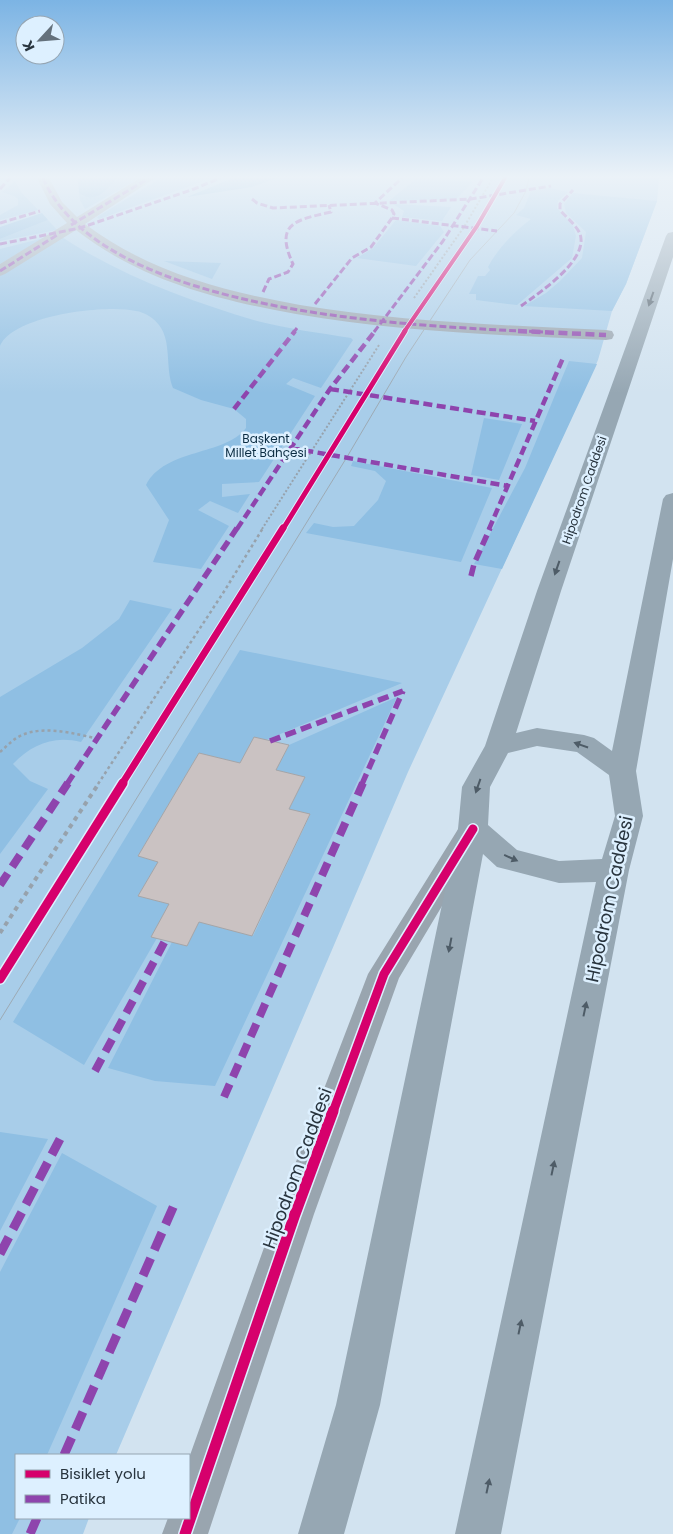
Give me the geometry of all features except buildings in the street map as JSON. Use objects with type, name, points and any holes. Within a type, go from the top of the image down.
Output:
[{"type":"main road","name":"Hipodrom Caddesi","points":[[321,1534],[358,1405],[473,829],[476,787],[498,746],[549,591],[668,250]]},
{"type":"main road","name":"Hipodrom Caddesi","points":[[478,1534],[614,870],[629,816],[622,771],[673,499]]},
{"type":"main road","points":[[498,746],[537,737],[584,744],[622,771]]},
{"type":"main road","points":[[473,829],[508,859],[559,872],[614,870]]},
{"type":"street","points":[[0,271],[33,250]]},
{"type":"street","points":[[114,250],[156,273],[227,297],[310,312],[395,323],[606,336]]},
{"type":"street","name":"Hipodrom Caddesi","points":[[185,1534],[295,1214],[384,974],[473,829]]},
{"type":"path","points":[[0,933],[225,590],[348,392],[395,323],[430,278],[448,250]]},
{"type":"path","points":[[0,752],[22,735],[42,732],[72,733],[98,739]]},
{"type":"green space","name":"Başkent Millet Bahçesi","points":[[0,250],[639,250],[626,284],[612,311],[598,360],[408,772],[116,1454],[15,1454],[15,1519],[89,1519],[83,1534],[0,1534]]},
{"type":"green space","points":[[0,250],[24,250],[0,264]]},
{"type":"green space","points":[[42,250],[82,250],[156,286],[207,305],[269,324],[351,338],[353,340],[321,388],[293,378],[286,384],[315,396],[259,482],[222,484],[222,497],[250,494],[238,513],[210,501],[198,510],[229,526],[201,569],[153,562],[169,520],[146,485],[155,473],[167,464],[224,444],[236,437],[246,428],[246,419],[234,409],[201,400],[173,388],[169,372],[166,339],[163,332],[154,320],[139,312],[122,309],[104,309],[62,314],[41,319],[23,326],[8,335],[0,346],[0,276]]},
{"type":"green space","points":[[370,250],[430,250],[416,266],[357,258]]},
{"type":"green space","points":[[500,250],[574,250],[572,258],[517,305],[476,300],[476,294],[469,294],[478,276],[485,276],[490,270],[488,267]]},
{"type":"green space","points":[[583,250],[639,250],[626,284],[612,311],[524,306],[546,293],[582,258]]},
{"type":"green space","points":[[164,261],[221,263],[212,279]]},
{"type":"green space","points":[[569,361],[597,364],[502,569],[474,564],[525,468]]},
{"type":"green space","points":[[484,418],[522,424],[499,480],[471,475]]},
{"type":"green space","points":[[353,461],[492,488],[461,562],[306,533],[314,523],[333,527],[354,526],[378,500],[386,481],[375,471],[351,466]]},
{"type":"green space","points":[[130,600],[172,609],[81,742],[62,740],[44,743],[28,751],[13,764],[30,781],[48,789],[0,854],[0,697],[82,648],[119,619]]},
{"type":"green space","points":[[240,650],[402,683],[266,740],[254,737],[240,763],[199,753],[138,856],[158,862],[138,896],[169,904],[152,936],[157,938],[84,1065],[13,1022]]},
{"type":"green space","points":[[397,697],[215,1086],[155,1081],[108,1068],[172,942],[187,946],[199,922],[253,936],[310,815],[289,809],[305,777],[276,770],[289,745]]},
{"type":"green space","points":[[0,1132],[48,1139],[0,1231]]},
{"type":"green space","points":[[62,1153],[157,1206],[47,1454],[15,1454],[15,1519],[20,1519],[12,1534],[0,1534],[0,1272]]},
{"type":"tram line","points":[[0,1020],[347,457],[406,357],[470,260],[480,250]]},
{"type":"marked path","points":[[0,271],[34,250]]},
{"type":"marked path","points":[[114,250],[142,265],[186,283],[232,296],[279,306],[360,319],[401,323],[606,335]]},
{"type":"marked path","points":[[263,292],[269,279],[288,272],[293,264],[287,250]]},
{"type":"marked path","points":[[315,304],[352,258],[367,250]]},
{"type":"marked path","points":[[0,885],[330,389],[436,250]]},
{"type":"marked path","points":[[521,306],[573,262],[579,250]]},
{"type":"marked path","points":[[234,409],[297,328]]},
{"type":"marked path","points":[[471,576],[474,564],[563,358]]},
{"type":"marked path","points":[[330,389],[535,421]]},
{"type":"marked path","points":[[291,448],[508,486]]},
{"type":"marked path","points":[[270,741],[403,691]]},
{"type":"marked path","points":[[224,1097],[403,691]]},
{"type":"marked path","points":[[95,1071],[165,941]]},
{"type":"marked path","points":[[0,1254],[60,1139]]},
{"type":"marked path","points":[[64,1454],[175,1203]]},
{"type":"marked path","points":[[30,1534],[37,1519]]},
{"type":"cycle path","points":[[0,979],[236,605],[405,330],[461,250]]},
{"type":"cycle path","points":[[185,1534],[295,1214],[384,974],[473,829]]}]
